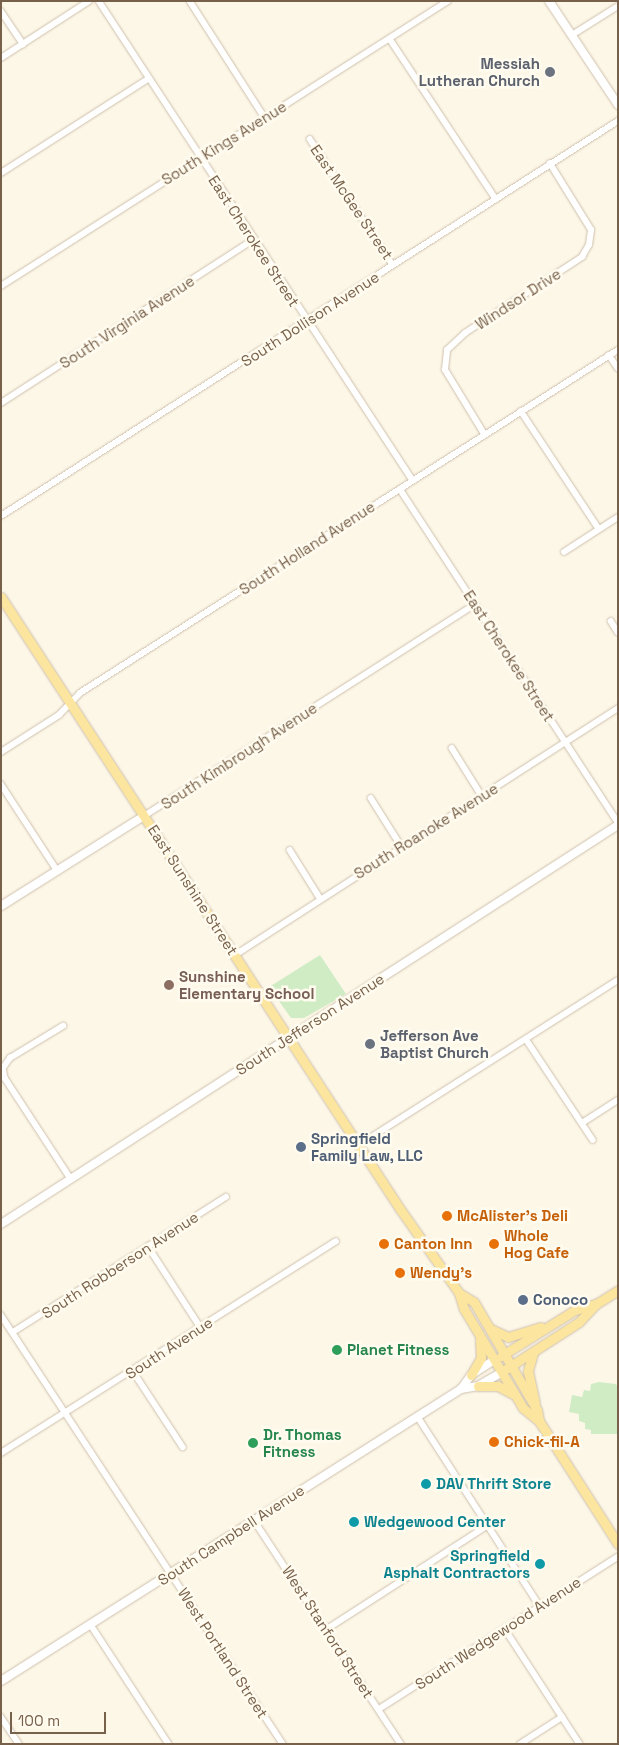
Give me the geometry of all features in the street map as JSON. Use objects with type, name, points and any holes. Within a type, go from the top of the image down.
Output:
[{"type":"main road","points":[[549,1],[618,105]]},
{"type":"main road","name":"East Sunshine Street","points":[[1,598],[400,1209],[459,1293]]},
{"type":"main road","name":"South Kimbrough Avenue","points":[[1,906],[144,816]]},
{"type":"main road","name":"South Jefferson Avenue","points":[[1,1224],[289,1039],[618,823]]},
{"type":"main road","name":"South Campbell Avenue","points":[[1,1681],[418,1417],[461,1389],[471,1375],[549,1325],[574,1310],[596,1304],[618,1290]]},
{"type":"main road","points":[[459,1293],[474,1302],[537,1410]]},
{"type":"main road","points":[[459,1293],[464,1309],[518,1398],[529,1414],[539,1421],[618,1544]]},
{"type":"main road","name":"South Campbell Avenue","points":[[461,1389],[478,1386],[502,1372],[589,1314],[596,1304]]},
{"type":"main road","points":[[488,1326],[508,1338],[549,1325]]},
{"type":"main road","points":[[471,1375],[481,1358],[478,1332]]},
{"type":"main road","points":[[539,1421],[528,1368],[530,1357],[540,1347]]},
{"type":"main road","points":[[478,1386],[498,1386],[518,1398]]},
{"type":"street","points":[[1,58],[89,1]]},
{"type":"street","name":"East Cherokee Street","points":[[99,1],[253,240],[412,479]]},
{"type":"street","points":[[190,1],[265,118]]},
{"type":"street","name":"South Kings Avenue","points":[[1,286],[448,1]]},
{"type":"street","points":[[572,36],[618,6]]},
{"type":"street","points":[[1,11],[23,44]]},
{"type":"street","points":[[390,39],[496,199]]},
{"type":"street","points":[[1,173],[148,79]]},
{"type":"street","name":"South Dollison Avenue","points":[[1,516],[618,121]]},
{"type":"street","name":"East McGee Street","points":[[310,139],[393,265]]},
{"type":"street","name":"Windsor Drive","points":[[484,434],[446,370],[447,350],[465,333],[582,257],[589,245],[591,230],[550,164]]},
{"type":"street","name":"South Virginia Avenue","points":[[1,403],[253,240]]},
{"type":"street","name":"South Holland Avenue","points":[[1,752],[59,715],[80,693],[400,489],[412,479],[618,350]]},
{"type":"street","points":[[610,355],[618,368]]},
{"type":"street","points":[[521,410],[599,529]]},
{"type":"street","name":"East Cherokee Street","points":[[400,489],[618,823]]},
{"type":"street","points":[[564,552],[618,517]]},
{"type":"street","name":"South Kimbrough Avenue","points":[[144,816],[475,604]]},
{"type":"street","points":[[611,621],[618,632]]},
{"type":"street","name":"South Roanoke Avenue","points":[[235,955],[320,898],[618,708]]},
{"type":"street","points":[[452,748],[482,796]]},
{"type":"street","points":[[1,784],[57,870]]},
{"type":"street","points":[[371,798],[402,847]]},
{"type":"street","points":[[290,850],[320,898]]},
{"type":"street","points":[[359,1145],[618,980]]},
{"type":"street","points":[[63,1026],[10,1058],[2,1068],[6,1078],[72,1179]]},
{"type":"street","points":[[526,1039],[593,1140]]},
{"type":"street","points":[[582,1123],[618,1100]]},
{"type":"street","name":"South Robberson Avenue","points":[[13,1332],[226,1197]]},
{"type":"street","name":"South Avenue","points":[[1,1453],[336,1241]]},
{"type":"street","points":[[148,1246],[200,1328]]},
{"type":"street","name":"West Portland Street","points":[[1,1314],[282,1744]]},
{"type":"street","points":[[133,1371],[183,1447]]},
{"type":"street","points":[[418,1417],[540,1606]]},
{"type":"street","name":"West Stanford Street","points":[[254,1520],[401,1744]]},
{"type":"street","points":[[327,1629],[487,1526]]},
{"type":"street","name":"South Wedgewood Avenue","points":[[379,1709],[618,1557]]},
{"type":"street","points":[[91,1624],[169,1744]]},
{"type":"street","points":[[505,1629],[580,1744]]},
{"type":"street","points":[[1,1717],[18,1744]]},
{"type":"street","points":[[520,1744],[562,1717]]},
{"type":"green space","points":[[320,955],[346,994],[304,1018],[291,1018],[269,987]]},
{"type":"green space","points":[[599,1382],[616,1384],[618,1388],[618,1434],[591,1434],[591,1430],[585,1429],[585,1423],[579,1421],[579,1414],[569,1412],[572,1395],[582,1397],[584,1390],[590,1391],[591,1384]]},
{"type":"place","name":"Messiah Lutheran Church","points":[[550,72]]},
{"type":"place","name":"Sunshine Elementary School","points":[[169,985]]},
{"type":"place","name":"Jefferson Ave Baptist Church","points":[[370,1044]]},
{"type":"place","name":"Springfield Family Law, LLC","points":[[301,1147]]},
{"type":"place","name":"McAlister's Deli","points":[[447,1216]]},
{"type":"place","name":"Canton Inn","points":[[384,1244]]},
{"type":"place","name":"Whole Hog Cafe","points":[[494,1244]]},
{"type":"place","name":"Wendy's","points":[[400,1273]]},
{"type":"place","name":"Conoco","points":[[523,1300]]},
{"type":"place","name":"Planet Fitness","points":[[337,1350]]},
{"type":"place","name":"Chick-fil-A","points":[[494,1442]]},
{"type":"place","name":"Dr. Thomas Fitness","points":[[253,1443]]},
{"type":"place","name":"DAV Thrift Store","points":[[426,1484]]},
{"type":"place","name":"Wedgewood Center","points":[[354,1522]]},
{"type":"place","name":"Springfield Asphalt Contractors","points":[[540,1564]]}]
